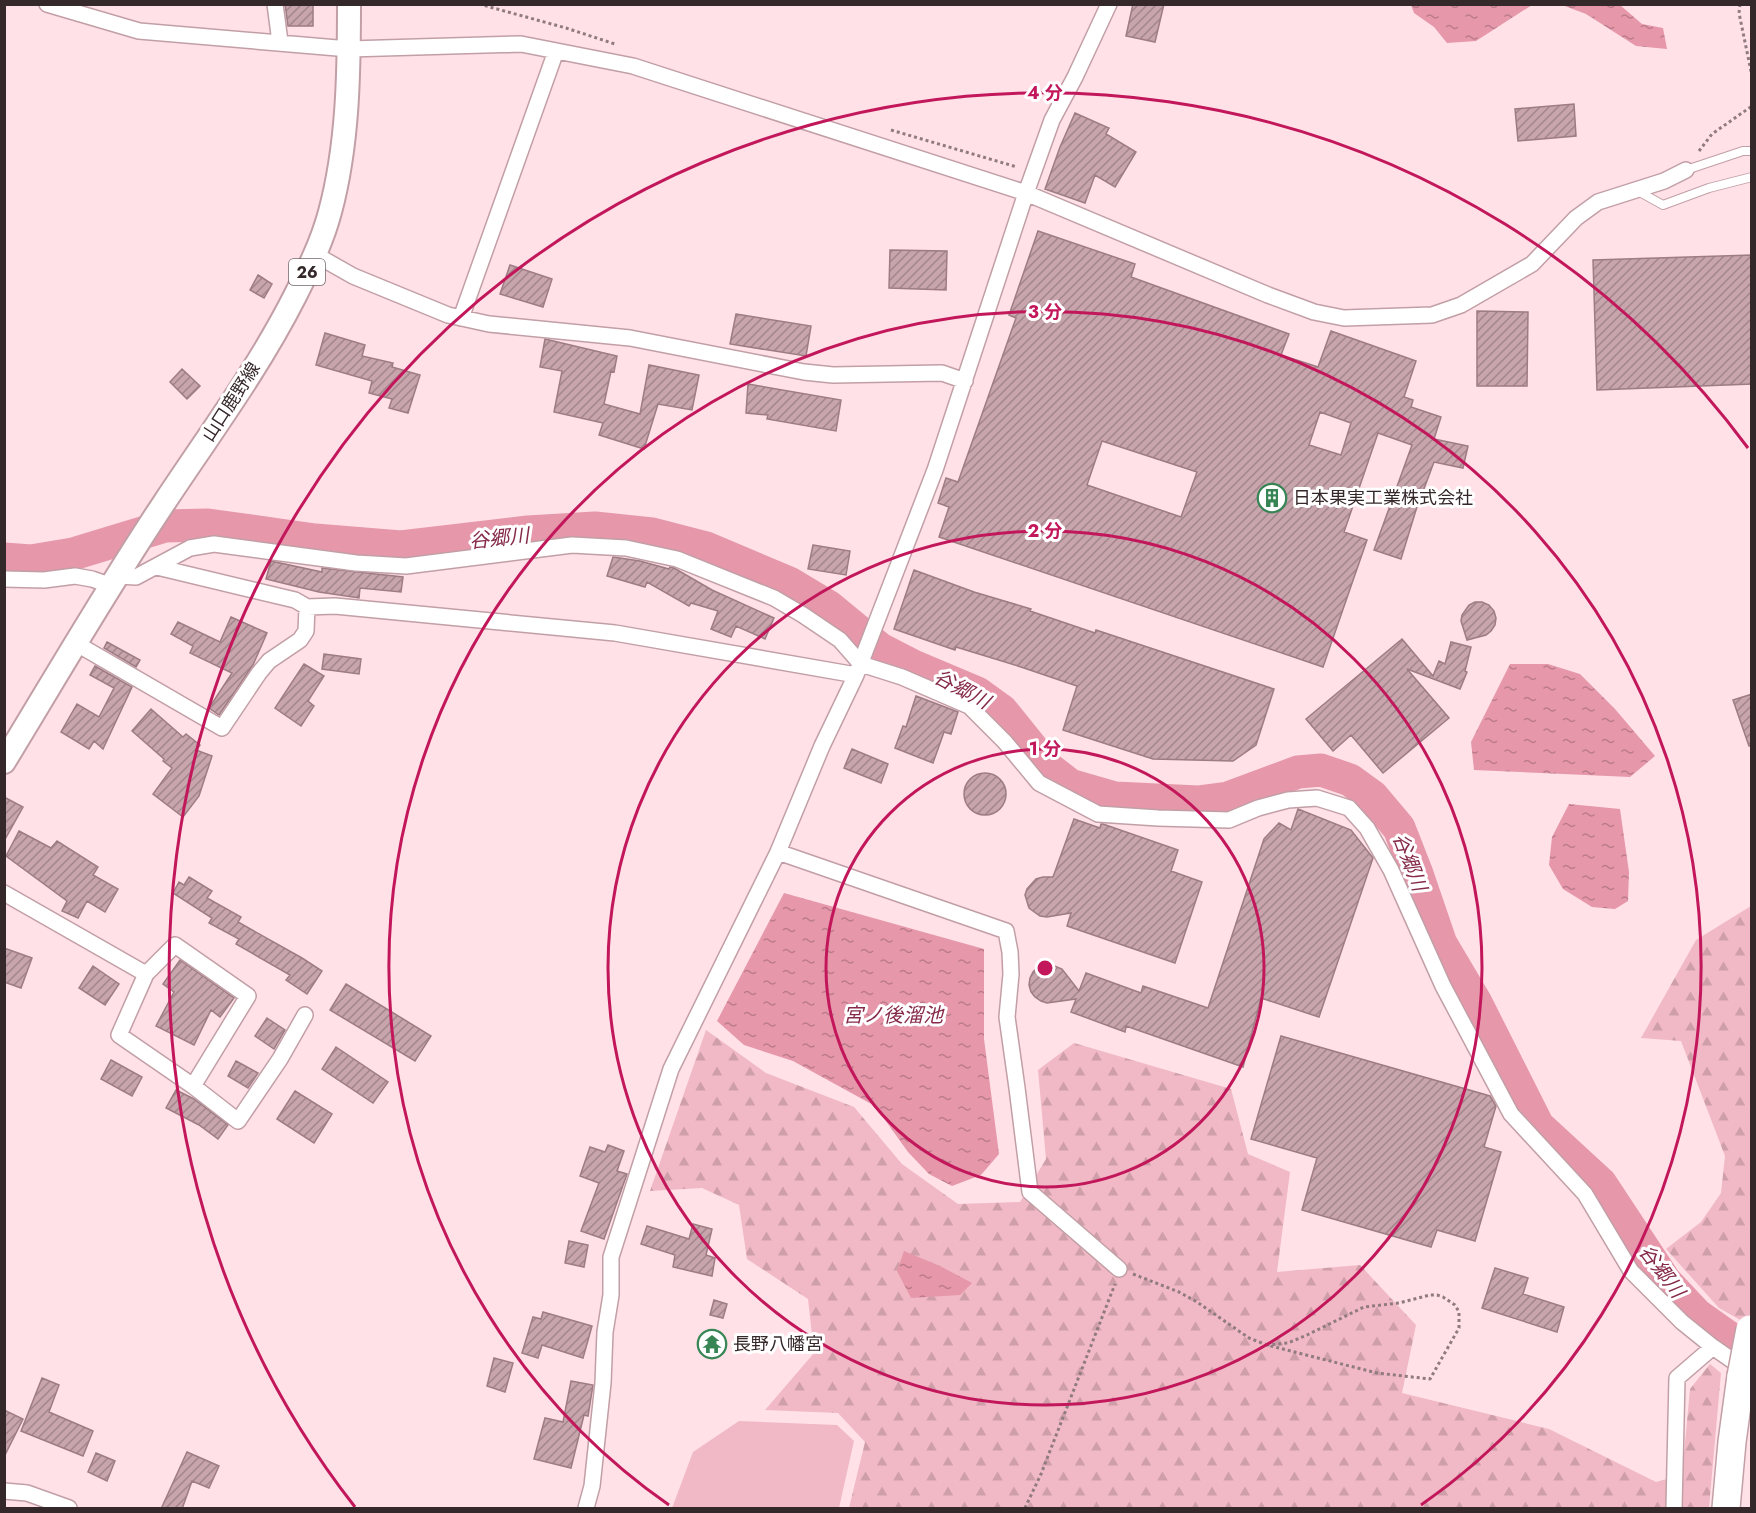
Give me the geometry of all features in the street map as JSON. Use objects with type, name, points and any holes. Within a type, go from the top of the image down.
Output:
[{"type":"highway","points":[[1726,1509],[1732,1442],[1746,1375],[1751,1326]]},
{"type":"main road","name":"山口鹿野線","points":[[4,762],[162,505],[250,375],[285,316],[316,255],[330,212],[342,158],[349,49],[349,4]]},
{"type":"street","points":[[47,4],[139,31],[349,49],[521,44],[633,66],[1026,193],[1268,295],[1314,312],[1344,318],[1432,315],[1461,305],[1532,264],[1576,218],[1598,202],[1664,181],[1686,170]]},
{"type":"street","points":[[275,4],[280,42]]},
{"type":"street","points":[[586,1509],[592,1486],[603,1383],[605,1332],[611,1295],[611,1257],[671,1069],[778,852],[822,746],[860,664],[935,470],[1052,120],[1109,4]]},
{"type":"street","points":[[461,318],[556,51]]},
{"type":"street","points":[[316,255],[384,290],[448,315],[489,324],[630,338],[804,372],[833,375],[942,373],[965,381]]},
{"type":"street","points":[[4,579],[44,580],[75,576],[92,579],[120,573],[136,578],[190,548],[214,544],[356,563],[406,566],[572,545],[626,548],[677,559],[774,598],[840,640],[860,664]]},
{"type":"street","points":[[157,567],[295,600],[307,607],[335,606],[615,633],[860,664],[903,677],[969,706],[1005,742],[1039,783],[1098,814],[1229,820],[1258,808],[1288,800],[1317,798],[1349,808],[1367,828],[1391,870],[1443,986],[1511,1114],[1585,1194],[1631,1271],[1682,1322],[1746,1375]]},
{"type":"street","points":[[77,644],[222,728],[269,661],[300,640],[306,631],[307,607]]},
{"type":"street","points":[[778,852],[1006,931],[1011,974],[1007,1017],[1029,1192],[1119,1269]]},
{"type":"street","points":[[4,893],[146,974]]},
{"type":"street","points":[[193,1086],[248,996],[175,945],[146,974],[119,1035],[193,1086],[238,1121],[280,1059],[305,1015]]},
{"type":"street","points":[[1674,1509],[1677,1378],[1713,1347]]},
{"type":"street","points":[[4,1491],[27,1493],[69,1509]]},
{"type":"lane","points":[[1686,170],[1743,151],[1752,151]]},
{"type":"lane","points":[[1636,190],[1663,205],[1710,188],[1752,177]]},
{"type":"path","points":[[1740,4],[1752,76]]},
{"type":"path","points":[[1686,170],[1712,134],[1752,105]]},
{"type":"path","points":[[1025,1509],[1070,1400],[1119,1269],[1179,1292],[1248,1338],[1267,1346],[1377,1373],[1430,1379],[1459,1328],[1459,1312],[1455,1305],[1443,1297],[1431,1295],[1399,1303],[1364,1307],[1308,1335],[1288,1343],[1267,1346]]},
{"type":"green space","points":[[1751,906],[1751,1326],[1719,1308],[1666,1249],[1701,1222],[1721,1193],[1725,1156],[1681,1041],[1641,1038],[1696,940]]},
{"type":"green space","points":[[706,1030],[766,1073],[854,1107],[902,1164],[958,1204],[1020,1202],[1046,1159],[1038,1070],[1074,1043],[1231,1089],[1248,1154],[1290,1172],[1277,1272],[1360,1265],[1416,1325],[1402,1393],[1549,1429],[1656,1482],[1682,1475],[1690,1389],[1710,1364],[1721,1373],[1709,1508],[849,1508],[865,1442],[838,1413],[765,1410],[814,1353],[808,1299],[747,1259],[739,1205],[702,1188],[650,1191]]},
{"type":"green space","points":[[739,1421],[837,1425],[854,1441],[839,1508],[672,1508],[693,1452]]},
{"type":"water","points":[[1411,5],[1532,5],[1476,41],[1447,43],[1434,27],[1414,13]]},
{"type":"water","points":[[1562,5],[1620,5],[1642,24],[1663,28],[1667,49],[1636,46],[1586,14]]},
{"type":"water","points":[[1510,664],[1548,664],[1580,674],[1615,709],[1655,756],[1630,777],[1474,770],[1471,742]]},
{"type":"water","points":[[1569,804],[1620,809],[1629,872],[1628,901],[1615,909],[1592,907],[1563,889],[1549,865],[1552,837]]},
{"type":"water","name":"宮ノ後溜池","points":[[784,893],[984,949],[984,1039],[999,1154],[981,1175],[952,1186],[929,1174],[908,1152],[875,1106],[793,1061],[744,1045],[717,1021]]},
{"type":"water","points":[[904,1251],[972,1283],[960,1295],[911,1298],[897,1271]]},
{"type":"building","points":[[285,4],[313,4],[313,26],[288,26]]},
{"type":"building","points":[[1133,4],[1164,4],[1155,42],[1126,36]]},
{"type":"building","points":[[1574,104],[1576,136],[1518,141],[1515,109]]},
{"type":"building","points":[[1075,113],[1109,128],[1106,134],[1136,152],[1115,187],[1095,175],[1085,203],[1045,189]]},
{"type":"building","points":[[1038,231],[1135,264],[1131,277],[1289,334],[1281,355],[1318,367],[1331,331],[1416,361],[1404,397],[1413,400],[1411,407],[1441,417],[1434,439],[1468,446],[1463,468],[1434,462],[1401,559],[1374,550],[1412,445],[1378,433],[1344,532],[1367,540],[1323,667],[939,537],[949,507],[938,503],[946,478],[958,482],[1016,318],[1009,315]],"holes":[[[1320,412],[1351,423],[1341,455],[1309,445]],[[1102,441],[1197,472],[1181,517],[1087,485]]]},
{"type":"building","points":[[890,250],[947,251],[946,290],[889,288]]},
{"type":"building","points":[[1752,255],[1752,384],[1597,390],[1593,260]]},
{"type":"building","points":[[510,265],[552,279],[543,307],[500,294]]},
{"type":"building","points":[[258,275],[272,284],[264,298],[250,290]]},
{"type":"building","points":[[1477,311],[1528,312],[1527,386],[1477,386]]},
{"type":"building","points":[[736,314],[811,326],[806,356],[730,344]]},
{"type":"building","points":[[325,333],[365,345],[362,356],[393,363],[392,367],[420,375],[408,413],[389,408],[392,399],[369,393],[372,381],[316,365]]},
{"type":"building","points":[[545,339],[617,356],[614,372],[611,371],[604,404],[640,414],[649,365],[699,375],[692,410],[658,404],[644,449],[599,435],[603,423],[554,412],[562,371],[540,367]]},
{"type":"building","points":[[182,369],[200,386],[187,399],[170,382]]},
{"type":"building","points":[[748,384],[841,400],[836,431],[767,419],[768,415],[746,413]]},
{"type":"building","points":[[813,545],[850,551],[846,575],[808,569]]},
{"type":"building","points":[[613,557],[669,569],[674,568],[712,590],[774,618],[765,639],[736,626],[731,637],[711,629],[718,611],[691,603],[689,606],[647,582],[645,587],[607,576]]},
{"type":"building","points":[[271,561],[322,572],[322,568],[403,577],[401,592],[360,588],[359,598],[319,592],[266,579]]},
{"type":"building","points":[[914,570],[1095,633],[1096,630],[1274,689],[1256,745],[1233,761],[1153,759],[1063,730],[1077,686],[956,647],[955,650],[894,629]]},
{"type":"building","points":[[1475,602],[1489,605],[1494,611],[1495,625],[1486,635],[1467,640],[1461,621],[1462,615],[1469,605]]},
{"type":"building","points":[[231,617],[267,633],[253,665],[219,715],[209,708],[232,673],[190,653],[193,646],[171,634],[178,622],[220,642]]},
{"type":"building","points":[[1402,639],[1433,676],[1439,661],[1445,664],[1451,642],[1471,647],[1465,671],[1467,672],[1460,689],[1407,669],[1449,718],[1383,773],[1351,735],[1333,751],[1306,719]]},
{"type":"building","points":[[107,642],[140,660],[136,667],[104,648]]},
{"type":"building","points":[[324,654],[361,659],[359,674],[322,669]]},
{"type":"building","points":[[304,664],[324,676],[308,701],[314,706],[301,726],[275,708]]},
{"type":"building","points":[[95,666],[132,687],[103,749],[94,741],[89,749],[61,732],[77,704],[99,717],[114,688],[90,675]]},
{"type":"building","points":[[1752,694],[1752,746],[1749,746],[1733,700]]},
{"type":"building","points":[[916,696],[958,712],[951,734],[944,732],[933,763],[895,748],[903,726],[906,727]]},
{"type":"building","points":[[151,709],[183,737],[186,734],[200,745],[196,750],[212,756],[199,796],[183,817],[153,794],[172,768],[132,731]]},
{"type":"building","points":[[852,749],[888,764],[881,783],[844,768]]},
{"type":"building","points":[[985,773],[1000,779],[1006,794],[1000,809],[985,815],[970,809],[964,794],[970,779]]},
{"type":"building","points":[[4,797],[23,807],[4,841]]},
{"type":"building","points":[[1298,809],[1351,830],[1373,858],[1319,1017],[1261,998],[1243,1067],[1126,1026],[1125,1032],[1071,1012],[1076,999],[1047,1003],[1035,997],[1031,992],[1029,985],[1033,972],[1038,967],[1050,964],[1062,969],[1079,991],[1086,973],[1141,993],[1143,986],[1208,1008],[1264,839],[1279,823],[1291,830]]},
{"type":"building","points":[[1074,819],[1100,828],[1103,824],[1178,850],[1171,871],[1202,882],[1175,963],[1067,926],[1071,913],[1047,917],[1040,916],[1029,908],[1025,895],[1027,889],[1036,879],[1053,877]]},
{"type":"building","points":[[19,831],[51,848],[57,841],[98,867],[93,875],[118,889],[105,912],[87,901],[78,918],[62,911],[67,901],[6,856]]},
{"type":"building","points":[[189,877],[212,891],[207,898],[241,917],[238,922],[322,971],[307,994],[286,980],[290,975],[236,944],[239,939],[209,923],[212,918],[173,893],[179,882],[184,885]]},
{"type":"building","points":[[4,948],[32,958],[21,988],[4,982]]},
{"type":"building","points":[[180,960],[234,998],[220,1017],[211,1010],[194,1045],[156,1026],[174,992],[163,984]]},
{"type":"building","points":[[93,966],[119,984],[105,1005],[79,988]]},
{"type":"building","points":[[346,984],[431,1036],[415,1061],[330,1010]]},
{"type":"building","points":[[267,1018],[285,1030],[274,1049],[255,1036]]},
{"type":"building","points":[[1281,1036],[1490,1096],[1496,1106],[1484,1147],[1501,1152],[1475,1241],[1437,1230],[1431,1247],[1302,1210],[1317,1158],[1251,1139]]},
{"type":"building","points":[[336,1047],[388,1082],[373,1103],[322,1069]]},
{"type":"building","points":[[111,1060],[142,1077],[132,1096],[101,1079]]},
{"type":"building","points":[[236,1061],[258,1073],[248,1088],[228,1076]]},
{"type":"building","points":[[176,1090],[194,1099],[228,1125],[218,1139],[199,1125],[166,1108]]},
{"type":"building","points":[[295,1091],[332,1114],[314,1143],[277,1119]]},
{"type":"building","points":[[608,1145],[624,1151],[617,1171],[627,1174],[604,1239],[581,1231],[599,1183],[580,1176],[590,1147],[605,1152]]},
{"type":"building","points":[[693,1224],[712,1229],[706,1255],[715,1258],[712,1276],[673,1267],[675,1255],[641,1244],[647,1226],[689,1239]]},
{"type":"building","points":[[569,1241],[588,1245],[584,1267],[565,1263]]},
{"type":"building","points":[[1495,1268],[1528,1278],[1523,1294],[1564,1307],[1557,1332],[1482,1308]]},
{"type":"building","points":[[714,1300],[727,1304],[723,1318],[710,1315]]},
{"type":"building","points":[[543,1312],[592,1326],[583,1358],[542,1345],[538,1358],[522,1353],[533,1317],[541,1319]]},
{"type":"building","points":[[494,1358],[513,1363],[505,1392],[487,1386]]},
{"type":"building","points":[[42,1378],[59,1385],[49,1412],[93,1431],[83,1456],[21,1431]]},
{"type":"building","points":[[571,1381],[593,1385],[588,1416],[584,1415],[571,1468],[534,1459],[545,1418],[563,1422]]},
{"type":"building","points":[[4,1410],[23,1419],[4,1457]]},
{"type":"building","points":[[187,1452],[219,1466],[209,1488],[192,1481],[182,1509],[161,1509]]},
{"type":"building","points":[[96,1453],[115,1461],[107,1481],[88,1472]]},
{"type":"waterway","name":"谷郷川","points":[[4,559],[31,561],[73,554],[165,526],[208,525],[315,540],[401,547],[528,532],[595,528],[652,534],[706,548],[789,583],[829,607],[880,649],[913,666],[977,693],[1002,711],[1048,768],[1070,785],[1115,798],[1198,802],[1228,798],[1298,772],[1321,770],[1350,780],[1372,796],[1399,828],[1441,944],[1476,1003],[1538,1126],[1601,1184],[1665,1281],[1697,1315],[1752,1354]]},
{"type":"place","name":"日本果実工業株式会社","points":[[1272,498]]},
{"type":"place","name":"長野八幡宮","points":[[712,1344]]}]
